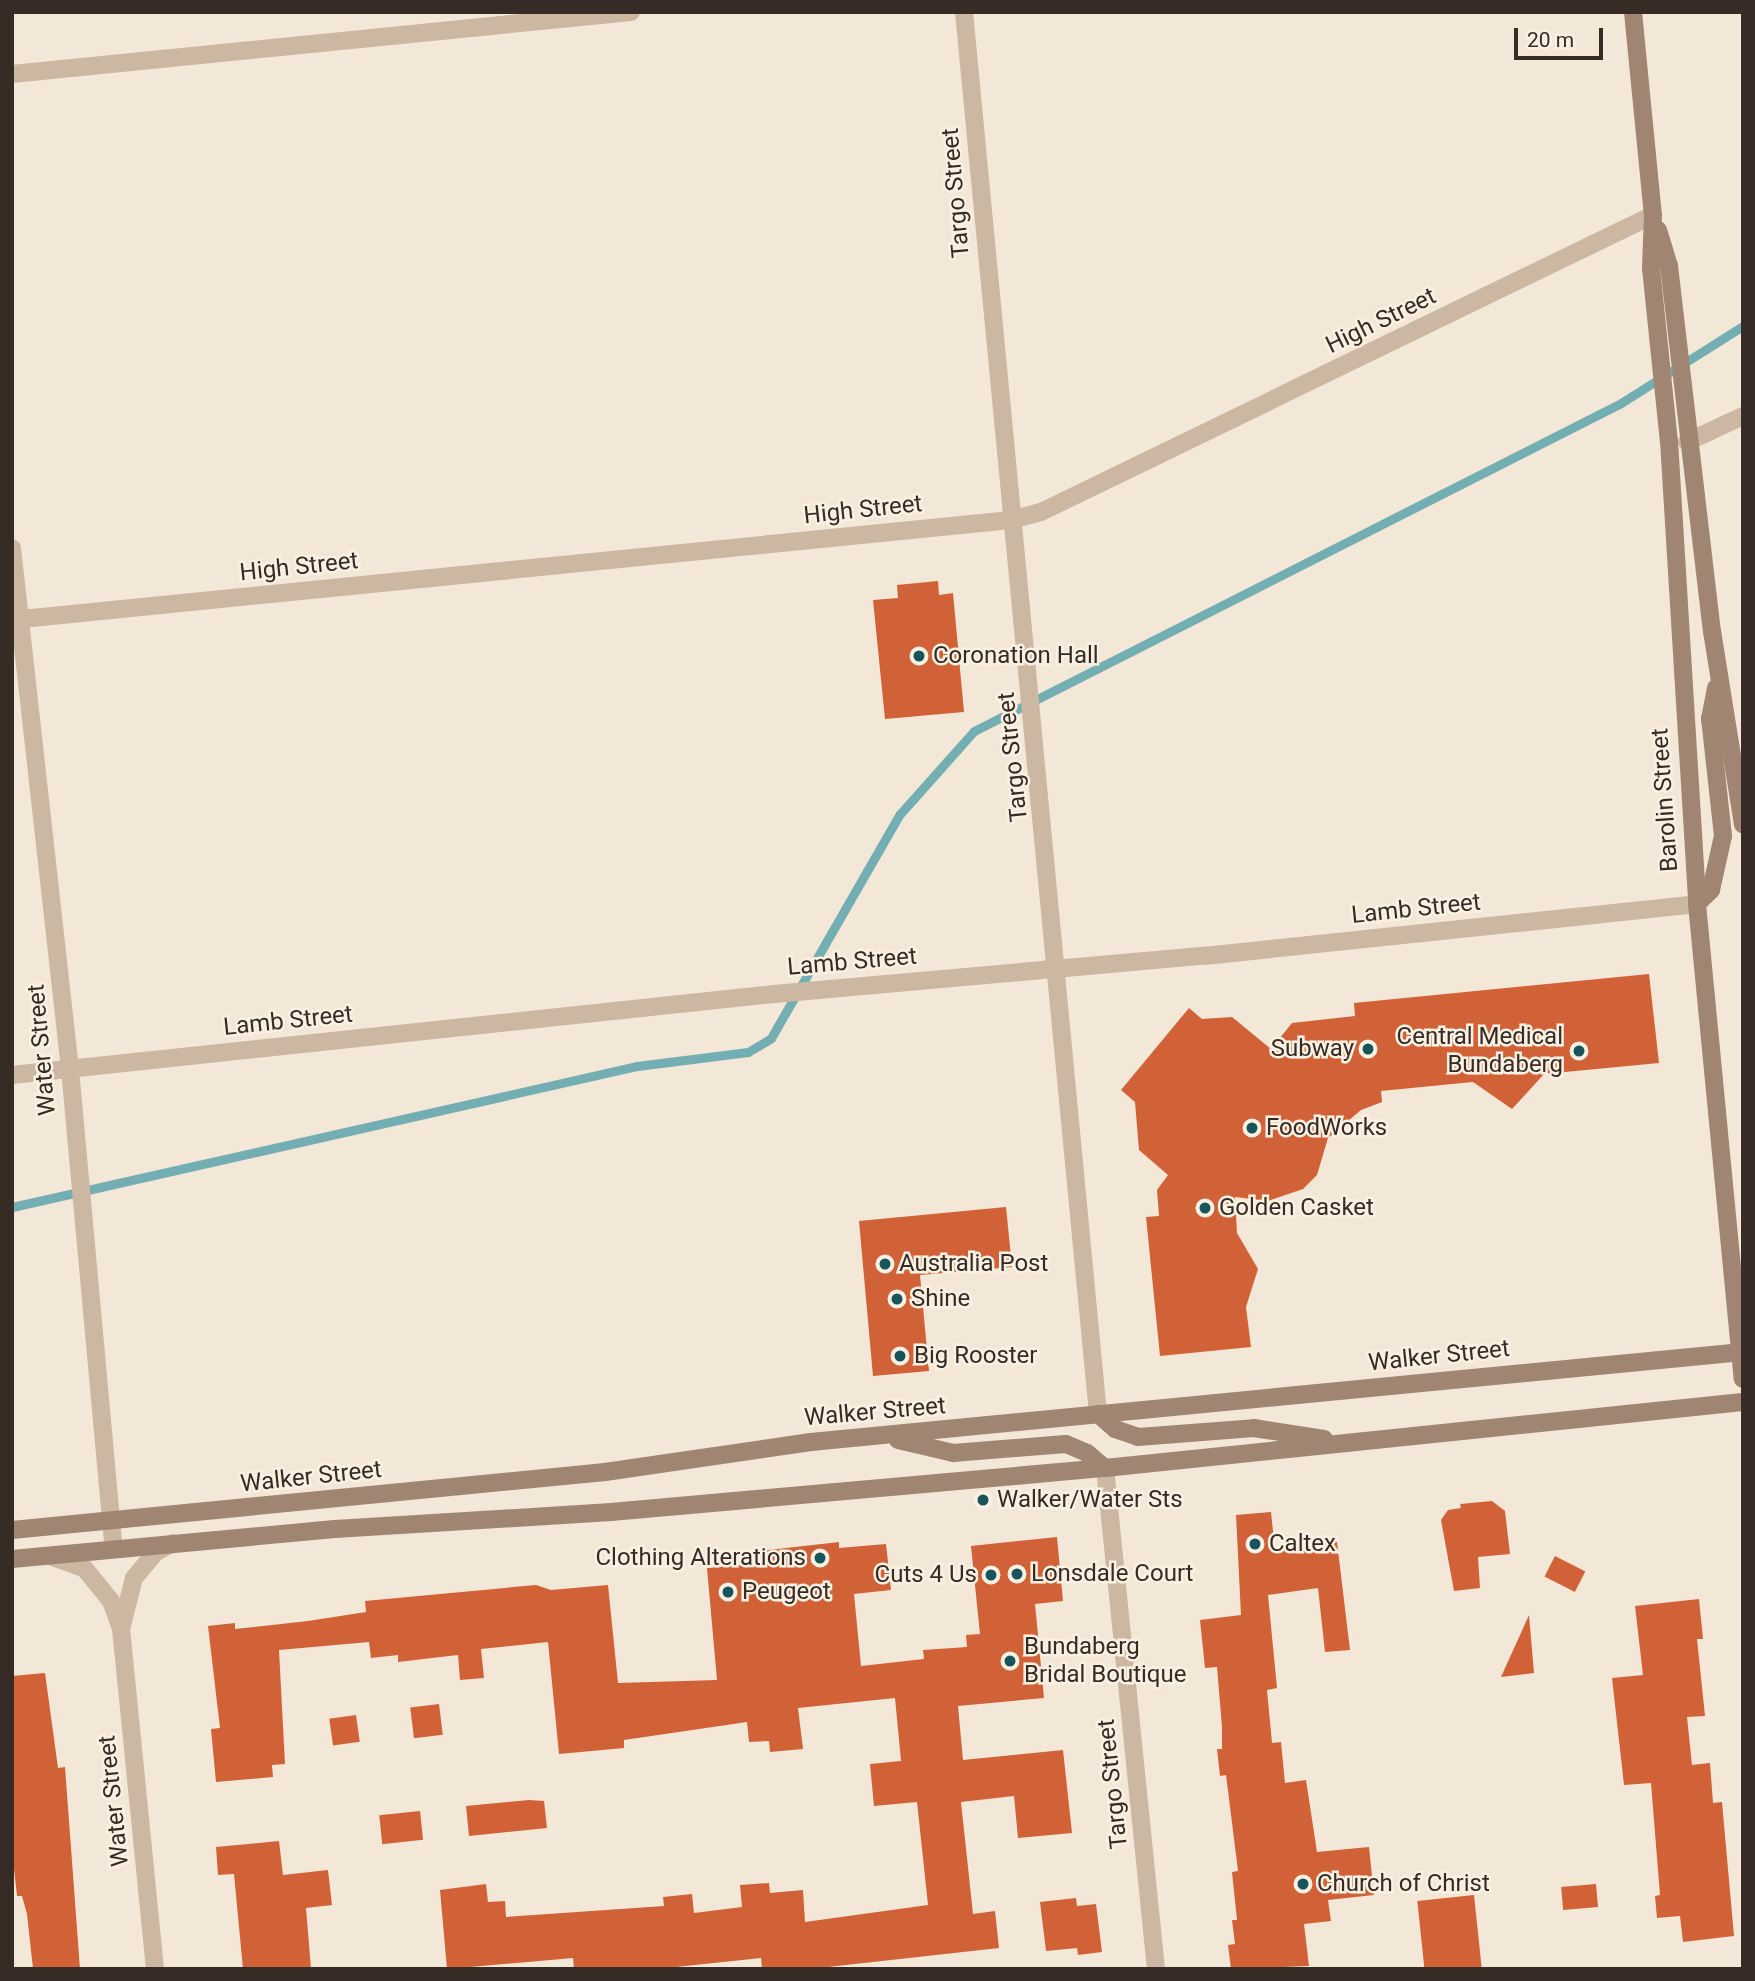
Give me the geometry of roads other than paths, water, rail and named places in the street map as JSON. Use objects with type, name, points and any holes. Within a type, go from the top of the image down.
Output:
[{"type":"main road","name":"Barolin Street","points":[[1633,12],[1653,215],[1668,266],[1668,351],[1674,401],[1697,904],[1743,1379]]},
{"type":"main road","name":"Barolin Street","points":[[1674,401],[1687,442],[1718,674],[1743,825]]},
{"type":"main road","points":[[1697,904],[1712,890],[1723,836],[1710,719],[1718,674]]},
{"type":"main road","name":"Walker Street","points":[[12,1530],[592,1473],[881,1436],[1741,1352]]},
{"type":"main road","points":[[12,1559],[173,1543],[611,1512],[1105,1468],[1743,1402]]},
{"type":"main road","points":[[1098,1414],[1115,1429],[1138,1437],[1254,1428],[1350,1443]]},
{"type":"main road","points":[[881,1436],[953,1453],[1066,1444],[1087,1453],[1105,1468]]},
{"type":"street","points":[[12,74],[631,12]]},
{"type":"street","name":"Targo Street","points":[[964,12],[1011,520],[1035,725],[1098,1414]]},
{"type":"street","name":"High Street","points":[[16,620],[1011,520],[1073,500],[1653,215]]},
{"type":"street","points":[[1687,442],[1743,416]]},
{"type":"street","name":"Water Street","points":[[12,548],[16,620],[70,1069],[75,1154],[114,1549]]},
{"type":"street","name":"Lamb Street","points":[[12,1075],[774,994],[1057,969],[1697,904]]},
{"type":"street","name":"Targo Street","points":[[1105,1468],[1156,1969]]},
{"type":"street","name":"Water Street","points":[[121,1629],[134,1578],[156,1552],[173,1543]]},
{"type":"street","name":"Water Street","points":[[48,1555],[85,1569],[111,1601],[121,1629],[155,1969]]},
{"type":"waterway","points":[[12,1207],[637,1066],[748,1052],[771,1038],[900,814],[974,731],[1621,403],[1743,326]]},
{"type":"place","name":"Coronation Hall","points":[[919,656]]},
{"type":"place","name":"Subway","points":[[1368,1049]]},
{"type":"place","name":"Central Medical Bundaberg","points":[[1579,1051]]},
{"type":"place","name":"FoodWorks","points":[[1252,1128]]},
{"type":"place","name":"Golden Casket","points":[[1205,1208]]},
{"type":"place","name":"Australia Post","points":[[885,1264]]},
{"type":"place","name":"Shine","points":[[897,1299]]},
{"type":"place","name":"Big Rooster","points":[[900,1356]]},
{"type":"place","name":"Walker/Water Sts","points":[[983,1500]]},
{"type":"place","name":"Caltex","points":[[1255,1544]]},
{"type":"place","name":"Clothing Alterations","points":[[820,1558]]},
{"type":"place","name":"Lonsdale Court","points":[[1017,1574]]},
{"type":"place","name":"Cuts 4 Us","points":[[991,1575]]},
{"type":"place","name":"Peugeot","points":[[728,1592]]},
{"type":"place","name":"Bundaberg Bridal Boutique","points":[[1010,1661]]},
{"type":"place","name":"Church of Christ","points":[[1303,1884]]}]
